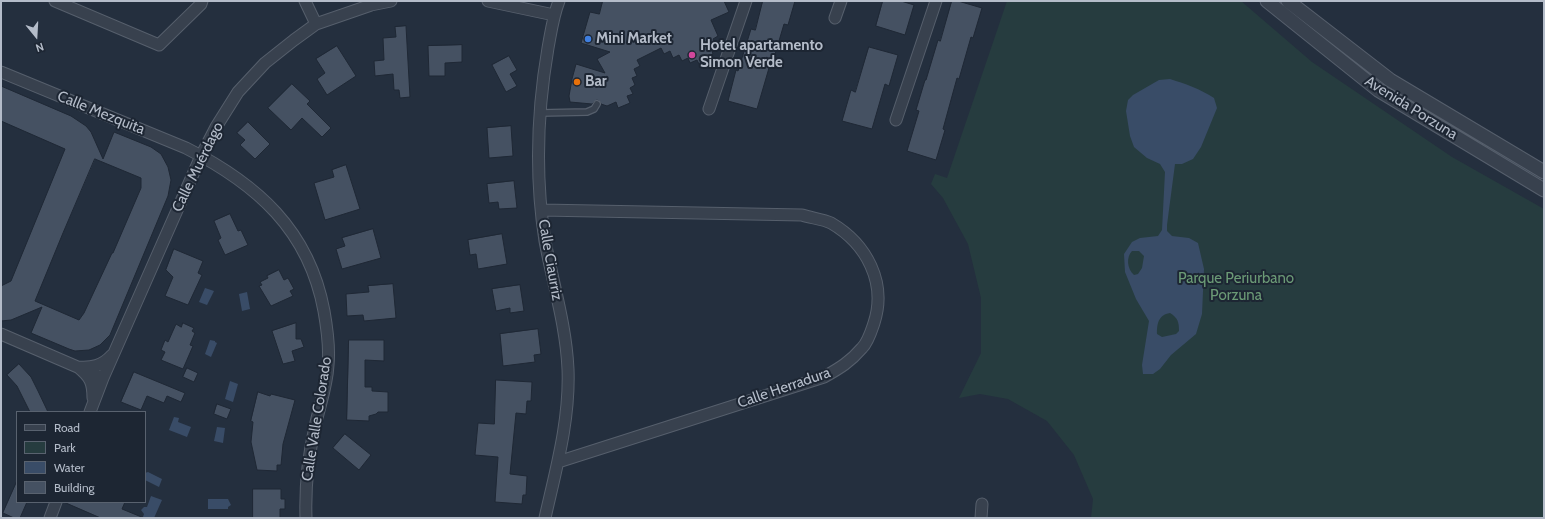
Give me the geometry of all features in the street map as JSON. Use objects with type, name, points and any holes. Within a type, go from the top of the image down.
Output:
[{"type":"street","points":[[55,1],[159,45],[201,4],[202,1]]},
{"type":"street","points":[[305,1],[316,24]]},
{"type":"street","name":"Calle Muérdago","points":[[110,358],[201,156],[216,127],[238,92],[265,63],[316,24],[371,5],[391,1]]},
{"type":"street","points":[[488,1],[554,15]]},
{"type":"street","name":"Calle Ciaurriz","points":[[545,518],[564,435],[567,408],[568,369],[565,337],[546,242],[538,152],[543,75],[554,15],[559,1]]},
{"type":"street","points":[[709,108],[746,1]]},
{"type":"street","points":[[835,18],[841,1]]},
{"type":"street","points":[[896,120],[936,1]]},
{"type":"street","name":"Avenida Porzuna","points":[[1267,1],[1378,90],[1544,190]]},
{"type":"street","name":"Avenida Porzuna","points":[[1288,1],[1390,80],[1544,172]]},
{"type":"street","name":"Calle Mezquita","points":[[1,72],[186,148],[201,156]]},
{"type":"street","name":"Calle Valle Colorado","points":[[201,156],[247,185],[276,213],[304,251],[318,284],[326,320],[328,365],[324,392],[314,428],[308,464],[306,518]]},
{"type":"street","name":"Calle Herradura","points":[[542,210],[802,215],[830,222],[852,239],[865,255],[874,272],[879,295],[876,317],[864,347],[846,365],[824,377],[558,462]]},
{"type":"street","points":[[1,334],[98,376]]},
{"type":"street","points":[[78,367],[90,368],[97,366],[110,358]]},
{"type":"street","points":[[93,391],[98,376],[110,358]]},
{"type":"street","points":[[78,367],[88,376],[92,383],[92,408]]},
{"type":"street","points":[[92,408],[98,376]]},
{"type":"street","points":[[50,518],[56,503]]},
{"type":"street","points":[[981,518],[982,504]]},
{"type":"lane","points":[[540,113],[587,112],[594,109],[597,104]]},
{"type":"green space","name":"Parque Periurbano Porzuna","points":[[1007,1],[1241,1],[1312,62],[1452,157],[1544,209],[1544,518],[1091,518],[1093,499],[1074,455],[1047,421],[1008,399],[980,394],[959,398],[981,353],[981,298],[968,244],[943,198],[931,184],[935,174],[947,178]]},
{"type":"water","points":[[1170,79],[1198,89],[1214,98],[1217,108],[1201,147],[1193,159],[1182,164],[1175,164],[1167,225],[1167,231],[1172,236],[1189,238],[1198,243],[1204,269],[1202,314],[1196,334],[1171,355],[1160,369],[1153,374],[1143,374],[1142,365],[1149,321],[1136,299],[1125,272],[1124,254],[1132,242],[1140,238],[1158,236],[1162,230],[1165,172],[1160,164],[1147,158],[1134,147],[1130,136],[1126,111],[1128,100],[1133,95],[1159,80]],"holes":[[[1132,251],[1139,251],[1144,256],[1142,268],[1138,274],[1134,275],[1130,270],[1128,263],[1129,256]],[[1170,313],[1178,320],[1179,331],[1176,334],[1162,337],[1157,334],[1158,323],[1163,316]]]},
{"type":"water","points":[[205,288],[214,291],[207,305],[199,302]]},
{"type":"water","points":[[247,292],[250,309],[242,311],[239,294]]},
{"type":"water","points":[[210,340],[217,343],[211,357],[205,354]]},
{"type":"water","points":[[230,381],[238,384],[233,402],[225,399]]},
{"type":"water","points":[[174,417],[179,418],[178,422],[191,427],[187,437],[169,430]]},
{"type":"water","points":[[217,427],[225,428],[223,443],[214,441]]},
{"type":"water","points":[[148,472],[162,479],[159,487],[146,480],[146,473]]},
{"type":"water","points":[[151,496],[162,500],[154,518],[143,517],[144,514],[141,510],[144,507],[147,507]]},
{"type":"water","points":[[208,499],[228,499],[231,505],[228,509],[208,509]]},
{"type":"building","points":[[603,1],[724,1],[729,12],[711,20],[718,36],[713,39],[716,45],[711,48],[713,54],[708,56],[711,61],[700,66],[697,60],[690,63],[688,58],[682,61],[679,55],[673,58],[670,51],[664,54],[661,48],[637,60],[640,66],[634,69],[637,76],[632,78],[635,85],[630,88],[633,94],[627,96],[630,103],[618,108],[616,102],[607,106],[601,104],[597,100],[592,104],[570,102],[569,96],[576,64],[605,73],[597,59],[610,52],[581,43],[590,12],[599,14]]},
{"type":"building","points":[[763,1],[795,1],[788,25],[784,24],[757,109],[728,101],[736,70],[738,71],[751,29],[755,30]]},
{"type":"building","points":[[883,1],[901,1],[914,5],[905,35],[876,26]]},
{"type":"building","points":[[952,1],[958,1],[982,8],[973,38],[971,37],[959,79],[957,78],[943,129],[945,130],[936,160],[907,151],[919,111],[916,110],[925,80],[938,40],[940,41]]},
{"type":"building","points":[[406,26],[410,97],[400,98],[399,90],[394,90],[393,74],[375,76],[374,61],[384,60],[383,38],[396,37],[395,27]]},
{"type":"building","points":[[462,45],[462,62],[445,63],[445,76],[429,76],[428,46]]},
{"type":"building","points":[[337,46],[356,76],[327,95],[317,79],[325,73],[316,59]]},
{"type":"building","points":[[869,47],[898,55],[889,86],[885,84],[872,129],[842,121],[851,90],[855,92]]},
{"type":"building","points":[[509,56],[517,70],[510,74],[517,86],[506,92],[492,65]]},
{"type":"building","points":[[292,84],[310,101],[307,104],[331,128],[322,137],[302,118],[291,130],[268,108]]},
{"type":"building","points":[[1,86],[71,116],[86,126],[91,132],[103,159],[114,132],[151,147],[161,154],[168,167],[171,180],[168,196],[110,335],[100,345],[89,350],[75,351],[31,333],[42,307],[11,320],[1,321],[1,286],[11,281],[65,149],[1,121]],"holes":[[[95,159],[141,178],[141,188],[113,253],[84,313],[79,320],[35,301]]]},
{"type":"building","points":[[248,122],[270,144],[255,159],[240,145],[245,140],[237,133]]},
{"type":"building","points":[[511,126],[513,156],[489,158],[487,128]]},
{"type":"building","points":[[346,165],[360,209],[325,220],[314,183],[334,177],[332,170]]},
{"type":"building","points":[[514,181],[517,208],[499,209],[498,202],[489,203],[487,184]]},
{"type":"building","points":[[230,214],[238,231],[241,230],[248,245],[225,255],[218,240],[221,238],[214,221]]},
{"type":"building","points":[[373,229],[381,258],[342,269],[336,249],[345,246],[342,238]]},
{"type":"building","points":[[502,234],[507,264],[478,269],[476,254],[470,255],[468,240]]},
{"type":"building","points":[[174,249],[203,261],[198,273],[202,275],[188,305],[165,296],[173,277],[166,270]]},
{"type":"building","points":[[279,270],[284,280],[288,278],[294,289],[290,291],[293,296],[271,306],[259,286],[262,285],[260,282],[268,278],[267,276]]},
{"type":"building","points":[[393,284],[396,318],[364,321],[363,315],[347,316],[346,294],[369,292],[368,286]]},
{"type":"building","points":[[520,285],[524,311],[510,313],[510,308],[496,311],[492,289]]},
{"type":"building","points":[[183,323],[194,328],[192,331],[195,333],[190,345],[193,346],[183,369],[161,360],[165,352],[161,350],[165,340],[168,342],[176,324],[181,327]]},
{"type":"building","points":[[296,323],[296,339],[301,339],[304,347],[292,351],[295,361],[283,364],[272,331]]},
{"type":"building","points":[[538,329],[541,354],[534,355],[535,362],[503,366],[500,334]]},
{"type":"building","points":[[349,340],[384,340],[384,361],[365,360],[365,387],[372,387],[372,391],[388,392],[388,412],[378,412],[369,416],[369,421],[347,420]]},
{"type":"building","points":[[19,364],[31,377],[48,411],[30,411],[17,386],[7,375]]},
{"type":"building","points":[[187,368],[198,373],[194,382],[183,377]]},
{"type":"building","points":[[134,372],[185,393],[181,402],[167,396],[164,403],[147,396],[141,410],[121,402]]},
{"type":"building","points":[[496,380],[532,382],[531,401],[527,401],[526,414],[516,413],[510,474],[527,476],[526,495],[523,495],[522,504],[495,502],[498,457],[475,455],[478,423],[494,424]]},
{"type":"building","points":[[258,392],[270,396],[271,394],[295,400],[283,444],[281,465],[277,465],[277,471],[257,470],[251,442],[253,422],[251,421]]},
{"type":"building","points":[[217,404],[231,409],[227,419],[214,414]]},
{"type":"building","points":[[345,434],[371,455],[359,470],[333,448]]},
{"type":"building","points":[[16,483],[16,503],[27,503],[20,518],[14,518],[3,513]]},
{"type":"building","points":[[253,489],[281,489],[281,499],[285,499],[285,509],[280,509],[280,518],[253,518]]},
{"type":"building","points":[[66,503],[125,503],[122,509],[144,518],[101,518]]},
{"type":"place","name":"Mini Market","points":[[588,39]]},
{"type":"place","name":"Hotel apartamento Simon Verde","points":[[692,55]]},
{"type":"place","name":"Bar","points":[[577,82]]}]
